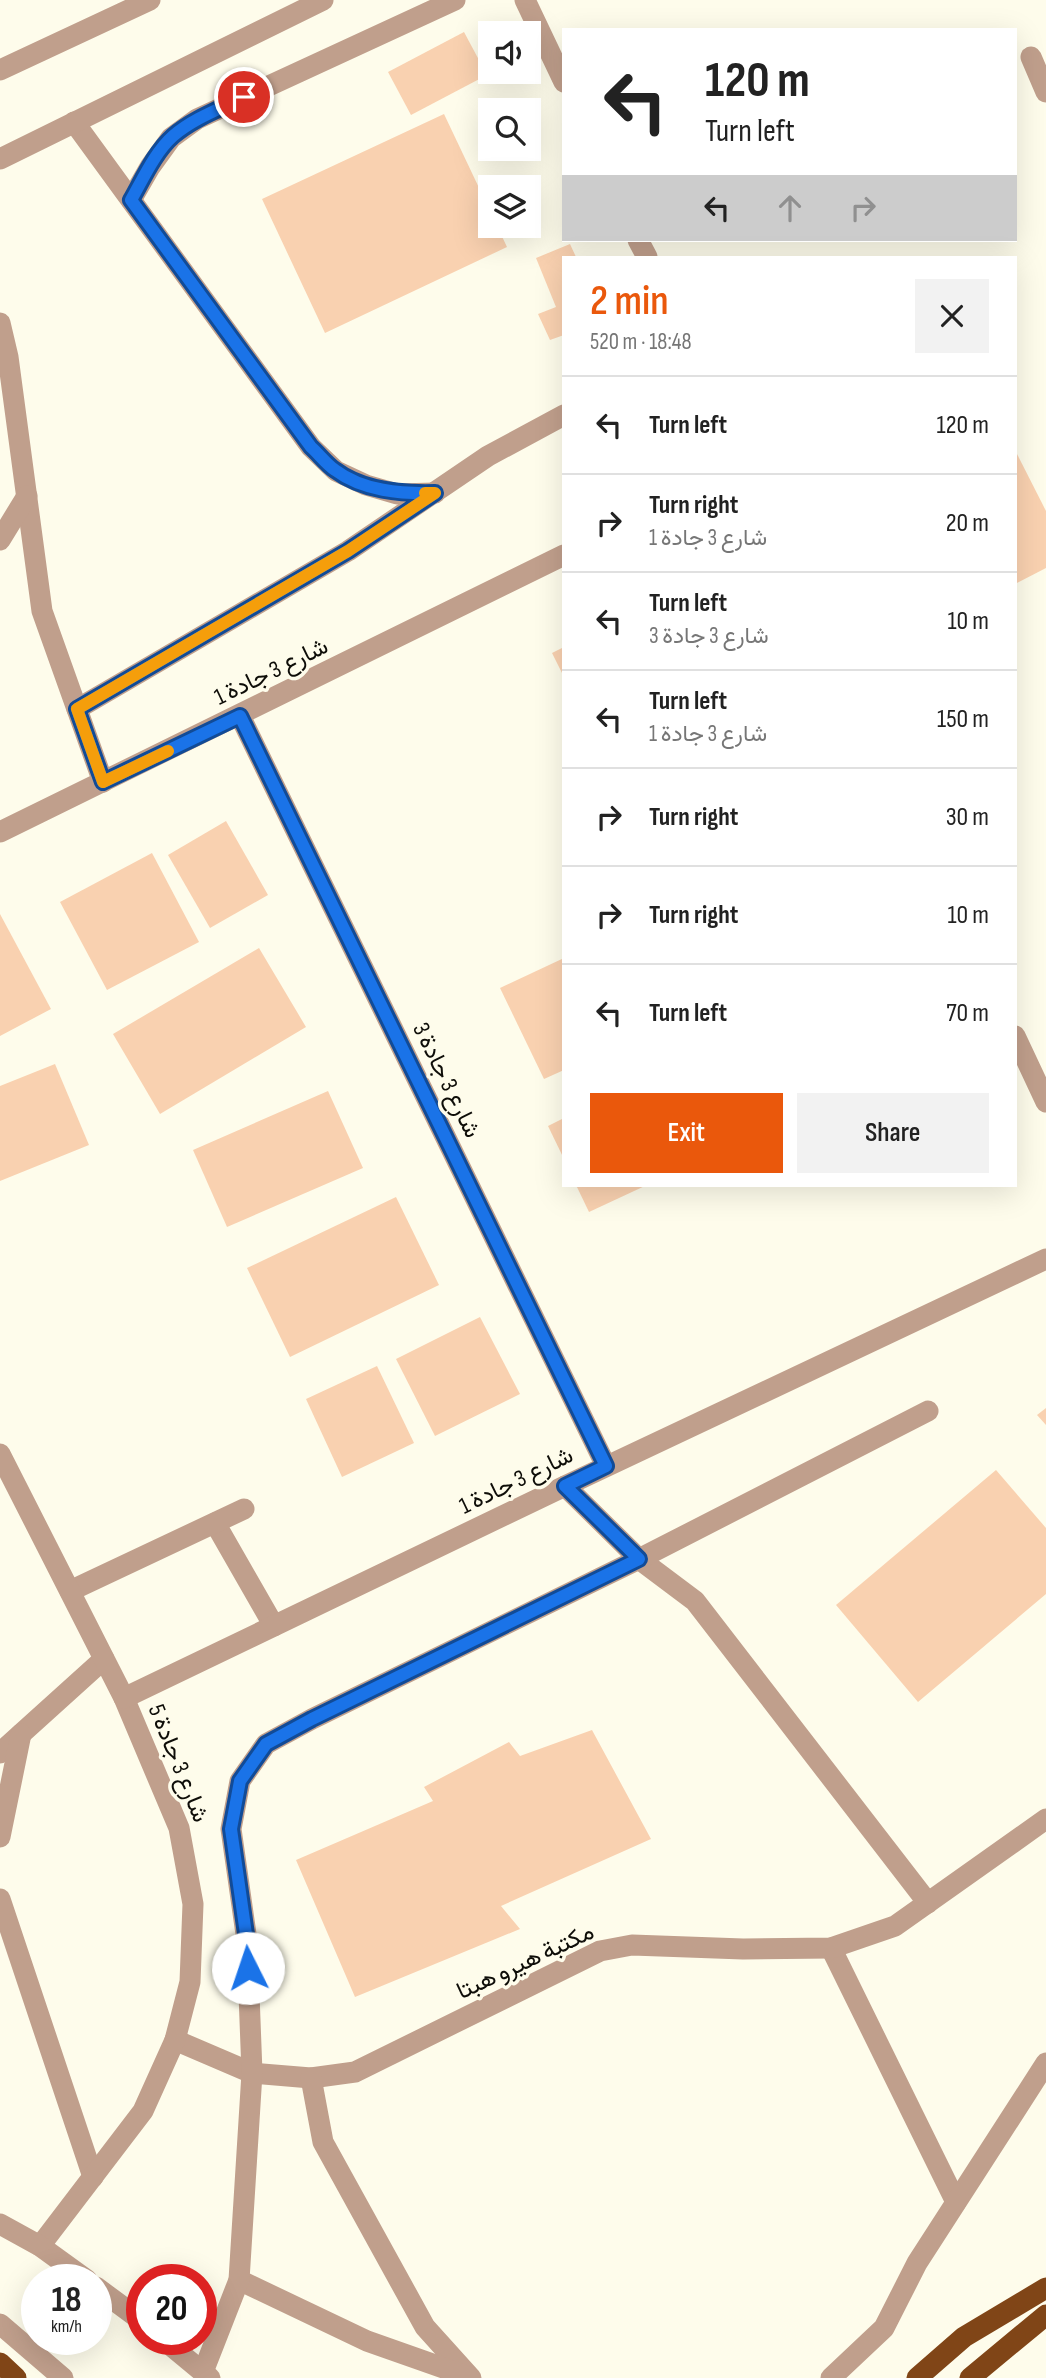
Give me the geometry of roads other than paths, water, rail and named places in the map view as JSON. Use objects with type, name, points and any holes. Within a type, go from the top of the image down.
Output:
[{"type":"highway","points":[[917,2378],[964,2337],[1046,2288]]},
{"type":"highway","points":[[970,2378],[1046,2315]]},
{"type":"highway","points":[[0,2363],[16,2378]]},
{"type":"street","points":[[0,71],[150,0]]},
{"type":"street","points":[[0,159],[323,0]]},
{"type":"street","points":[[131,200],[171,138],[197,119],[455,0]]},
{"type":"street","points":[[524,0],[562,78]]},
{"type":"street","points":[[1031,57],[1046,92]]},
{"type":"street","points":[[74,122],[311,447],[336,471],[366,485],[397,494],[435,493]]},
{"type":"street","points":[[0,323],[43,611],[103,782]]},
{"type":"street","points":[[77,709],[348,551],[488,456],[562,416]]},
{"type":"street","points":[[0,540],[27,496]]},
{"type":"street","name":"شارع 3 جادة 1","points":[[0,832],[562,556]]},
{"type":"street","name":"شارع 3 جادة 3","points":[[240,716],[606,1466]]},
{"type":"street","points":[[1017,1040],[1046,1102]]},
{"type":"street","name":"شارع 3 جادة 1","points":[[124,1698],[606,1466],[1046,1259]]},
{"type":"street","points":[[182,2355],[207,2375],[239,2280],[252,2073],[247,1941],[231,1829],[240,1781],[266,1744],[639,1559],[928,1411]]},
{"type":"street","name":"شارع 3 جادة 5","points":[[0,1454],[124,1698],[179,1828],[193,1904],[190,1982],[175,2040],[143,2111],[40,2246]]},
{"type":"street","points":[[565,1486],[639,1559],[695,1601],[928,1903]]},
{"type":"street","points":[[70,1591],[244,1508]]},
{"type":"street","points":[[215,1523],[274,1626]]},
{"type":"street","points":[[0,1753],[104,1659]]},
{"type":"street","points":[[0,1837],[21,1734]]},
{"type":"street","name":"مكتبة هيرو هبتا","points":[[175,2040],[252,2073],[311,2078],[355,2072],[600,1951],[632,1945],[743,1949],[831,1948],[895,1926],[1046,1819]]},
{"type":"street","points":[[0,1899],[93,2177]]},
{"type":"street","points":[[831,1948],[956,2202]]},
{"type":"street","points":[[831,2378],[884,2328],[917,2263],[1046,2063]]},
{"type":"street","points":[[311,2078],[323,2142],[425,2327],[470,2378]]},
{"type":"street","points":[[0,2224],[40,2246],[65,2264]]},
{"type":"street","points":[[239,2280],[367,2341],[470,2378]]},
{"type":"street","points":[[0,2324],[63,2378]]}]
